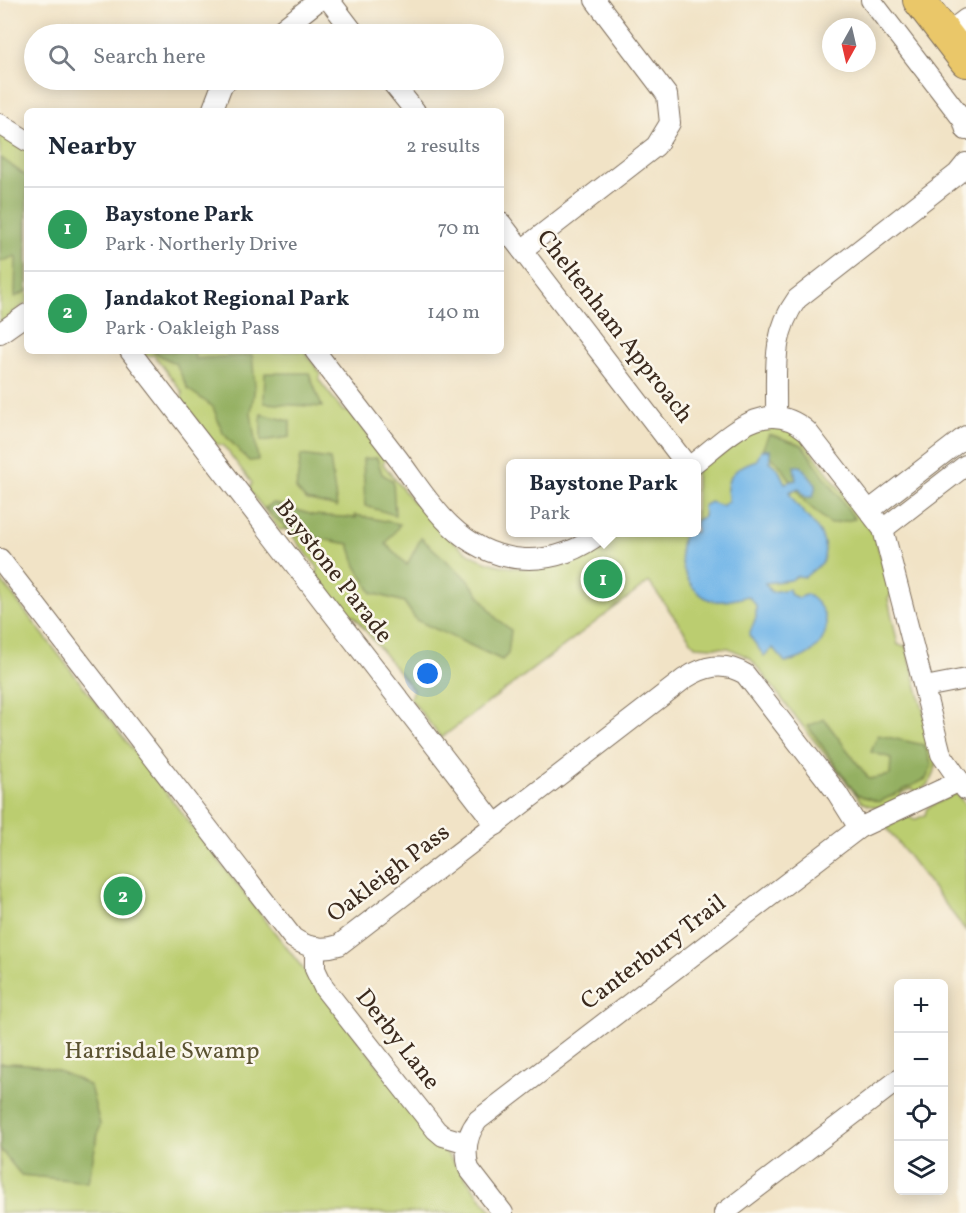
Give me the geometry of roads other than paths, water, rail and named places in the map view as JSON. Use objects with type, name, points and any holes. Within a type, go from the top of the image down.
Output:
[{"type":"main road","points":[[919,0],[956,27],[966,61]]},
{"type":"street","points":[[289,24],[319,0]]},
{"type":"street","points":[[329,0],[347,24]]},
{"type":"street","points":[[522,250],[656,146],[670,123],[670,105],[663,87],[595,0]]},
{"type":"street","points":[[871,0],[963,120],[966,129]]},
{"type":"street","points":[[213,108],[220,90]]},
{"type":"street","points":[[398,90],[413,108]]},
{"type":"street","points":[[0,113],[14,133]]},
{"type":"street","points":[[776,417],[778,333],[787,312],[797,299],[957,174],[966,162]]},
{"type":"street","name":"Cheltenham Approach","points":[[504,227],[682,459]]},
{"type":"street","points":[[0,333],[24,316]]},
{"type":"street","name":"Baystone Parade","points":[[132,354],[496,825]]},
{"type":"street","points":[[317,354],[448,523],[477,547],[499,556],[540,559],[569,552],[594,537]]},
{"type":"street","points":[[700,459],[751,420],[776,417],[791,420],[807,431],[884,529],[941,754],[963,786]]},
{"type":"street","points":[[870,510],[966,436]]},
{"type":"street","points":[[884,529],[966,465]]},
{"type":"street","name":"Oakleigh Pass","points":[[0,559],[293,938],[303,945],[315,947],[339,945],[684,680],[696,672],[724,665],[745,674],[837,793],[859,828]]},
{"type":"street","points":[[925,687],[966,678]]},
{"type":"street","name":"Canterbury Trail","points":[[467,1143],[478,1120],[859,828],[963,786]]},
{"type":"street","name":"Derby Lane","points":[[315,947],[318,978],[331,997],[436,1130],[443,1136],[467,1143]]},
{"type":"street","points":[[724,1213],[894,1083]]},
{"type":"street","points":[[467,1143],[469,1169],[503,1213]]},
{"type":"water","points":[[761,450],[770,450],[770,462],[778,469],[785,483],[796,480],[794,466],[801,466],[816,485],[813,497],[805,497],[799,488],[789,492],[820,532],[825,551],[823,562],[805,577],[797,576],[791,580],[765,583],[771,592],[789,589],[791,595],[799,598],[807,594],[818,604],[824,614],[826,625],[819,645],[799,659],[785,662],[773,648],[764,656],[749,635],[756,617],[756,605],[748,596],[721,601],[706,598],[692,586],[681,559],[684,537],[701,537],[703,506],[710,502],[722,506],[728,501],[727,485],[732,474],[746,464],[757,460]]},
{"type":"place","name":"Baystone Park","points":[[603,579]]},
{"type":"place","name":"Jandakot Regional Park","points":[[123,896]]},
{"type":"park label","name":"Harrisdale Swamp","points":[[162,1052]]}]
